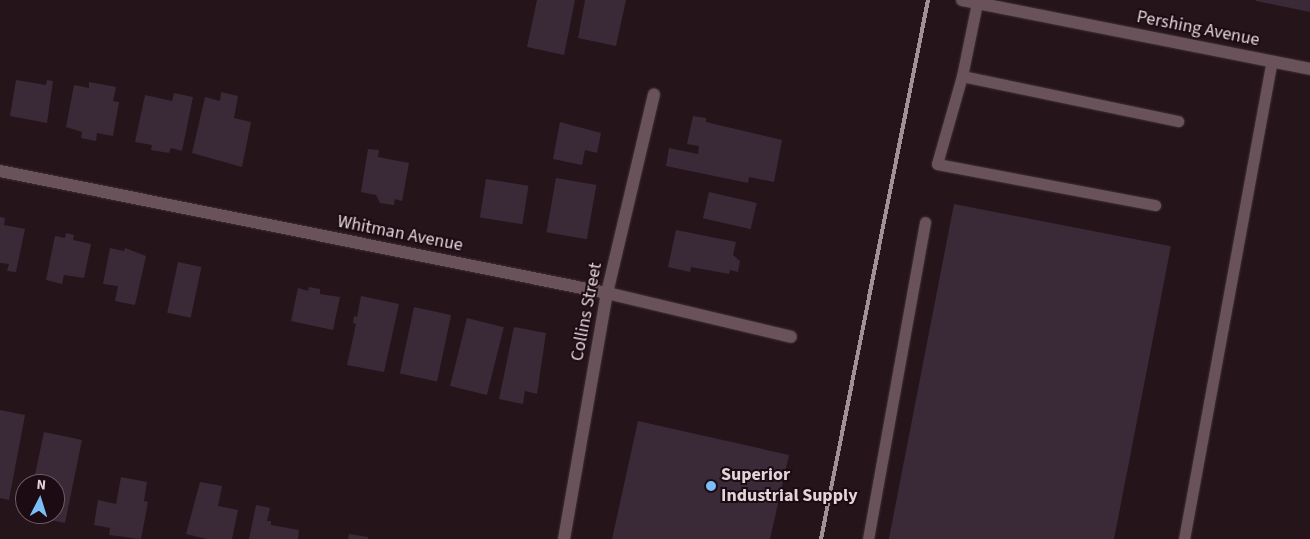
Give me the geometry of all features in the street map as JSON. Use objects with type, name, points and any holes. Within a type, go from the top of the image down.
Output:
[{"type":"street","name":"Pershing Avenue","points":[[969,1],[1310,69]]},
{"type":"street","name":"Collins Street","points":[[564,539],[607,293],[654,94]]},
{"type":"street","name":"Whitman Avenue","points":[[0,171],[607,293],[791,337]]},
{"type":"lane","points":[[969,1],[962,76],[937,164],[1155,205]]},
{"type":"lane","points":[[1184,539],[1272,61]]},
{"type":"lane","points":[[962,76],[1178,121]]},
{"type":"lane","points":[[868,539],[925,222]]},
{"type":"building","points":[[537,0],[575,0],[564,55],[527,47]]},
{"type":"building","points":[[585,0],[626,0],[616,46],[578,38]]},
{"type":"building","points":[[1310,0],[1310,12],[1256,1]]},
{"type":"building","points":[[16,80],[46,85],[47,80],[53,81],[47,123],[10,116]]},
{"type":"building","points":[[89,82],[116,87],[113,101],[119,102],[113,136],[97,133],[96,141],[81,138],[82,132],[66,127],[74,85],[89,88]]},
{"type":"building","points":[[221,92],[238,96],[234,118],[251,122],[242,167],[192,153],[205,97],[220,101]]},
{"type":"building","points":[[174,93],[193,97],[182,151],[171,148],[169,153],[151,150],[152,145],[135,142],[145,95],[172,101]]},
{"type":"building","points":[[693,116],[706,118],[706,122],[782,140],[774,182],[749,177],[748,183],[666,166],[669,148],[698,154],[699,146],[687,144]]},
{"type":"building","points":[[560,122],[601,133],[597,153],[585,150],[582,165],[553,159]]},
{"type":"building","points":[[368,149],[379,150],[378,157],[409,163],[402,201],[395,199],[394,205],[380,203],[376,195],[361,192]]},
{"type":"building","points":[[556,178],[596,185],[587,239],[546,232]]},
{"type":"building","points":[[486,179],[528,186],[522,224],[480,218]]},
{"type":"building","points":[[709,192],[757,203],[751,229],[703,218]]},
{"type":"building","points":[[954,204],[1171,246],[1114,539],[889,539]]},
{"type":"building","points":[[0,217],[5,218],[4,225],[25,229],[16,272],[7,271],[9,264],[0,263]]},
{"type":"building","points":[[676,230],[736,242],[733,255],[740,261],[738,272],[730,270],[729,274],[691,267],[690,272],[668,267]]},
{"type":"building","points":[[66,233],[74,235],[73,240],[91,244],[84,278],[64,275],[62,284],[46,280],[55,236],[65,238]]},
{"type":"building","points":[[110,248],[124,251],[125,248],[146,256],[135,305],[115,301],[118,286],[103,284]]},
{"type":"building","points":[[178,262],[201,267],[191,318],[167,313]]},
{"type":"building","points":[[309,287],[320,289],[320,294],[340,297],[333,330],[291,321],[298,288],[308,291]]},
{"type":"building","points":[[361,296],[399,304],[384,372],[347,365],[356,324],[353,323],[354,316],[357,317]]},
{"type":"building","points":[[414,307],[451,315],[437,381],[400,374]]},
{"type":"building","points":[[467,318],[504,327],[487,395],[450,386]]},
{"type":"building","points":[[514,327],[546,333],[537,394],[525,391],[523,404],[499,399]]},
{"type":"building","points":[[0,410],[25,415],[9,500],[0,498]]},
{"type":"building","points":[[638,421],[789,455],[770,539],[612,539]]},
{"type":"building","points":[[44,432],[82,440],[65,523],[65,474],[35,474]]},
{"type":"building","points":[[121,477],[147,482],[144,501],[148,502],[141,539],[109,535],[110,528],[94,525],[98,500],[116,504]]},
{"type":"building","points":[[200,482],[222,486],[218,506],[238,510],[232,539],[207,539],[186,534]]},
{"type":"building","points":[[256,505],[270,508],[267,521],[271,521],[271,525],[299,530],[298,539],[249,539]]},
{"type":"building","points":[[349,534],[368,537],[368,539],[348,539]]},
{"type":"railway","points":[[821,539],[928,0]]},
{"type":"place","name":"Superior Industrial Supply","points":[[711,486]]}]
